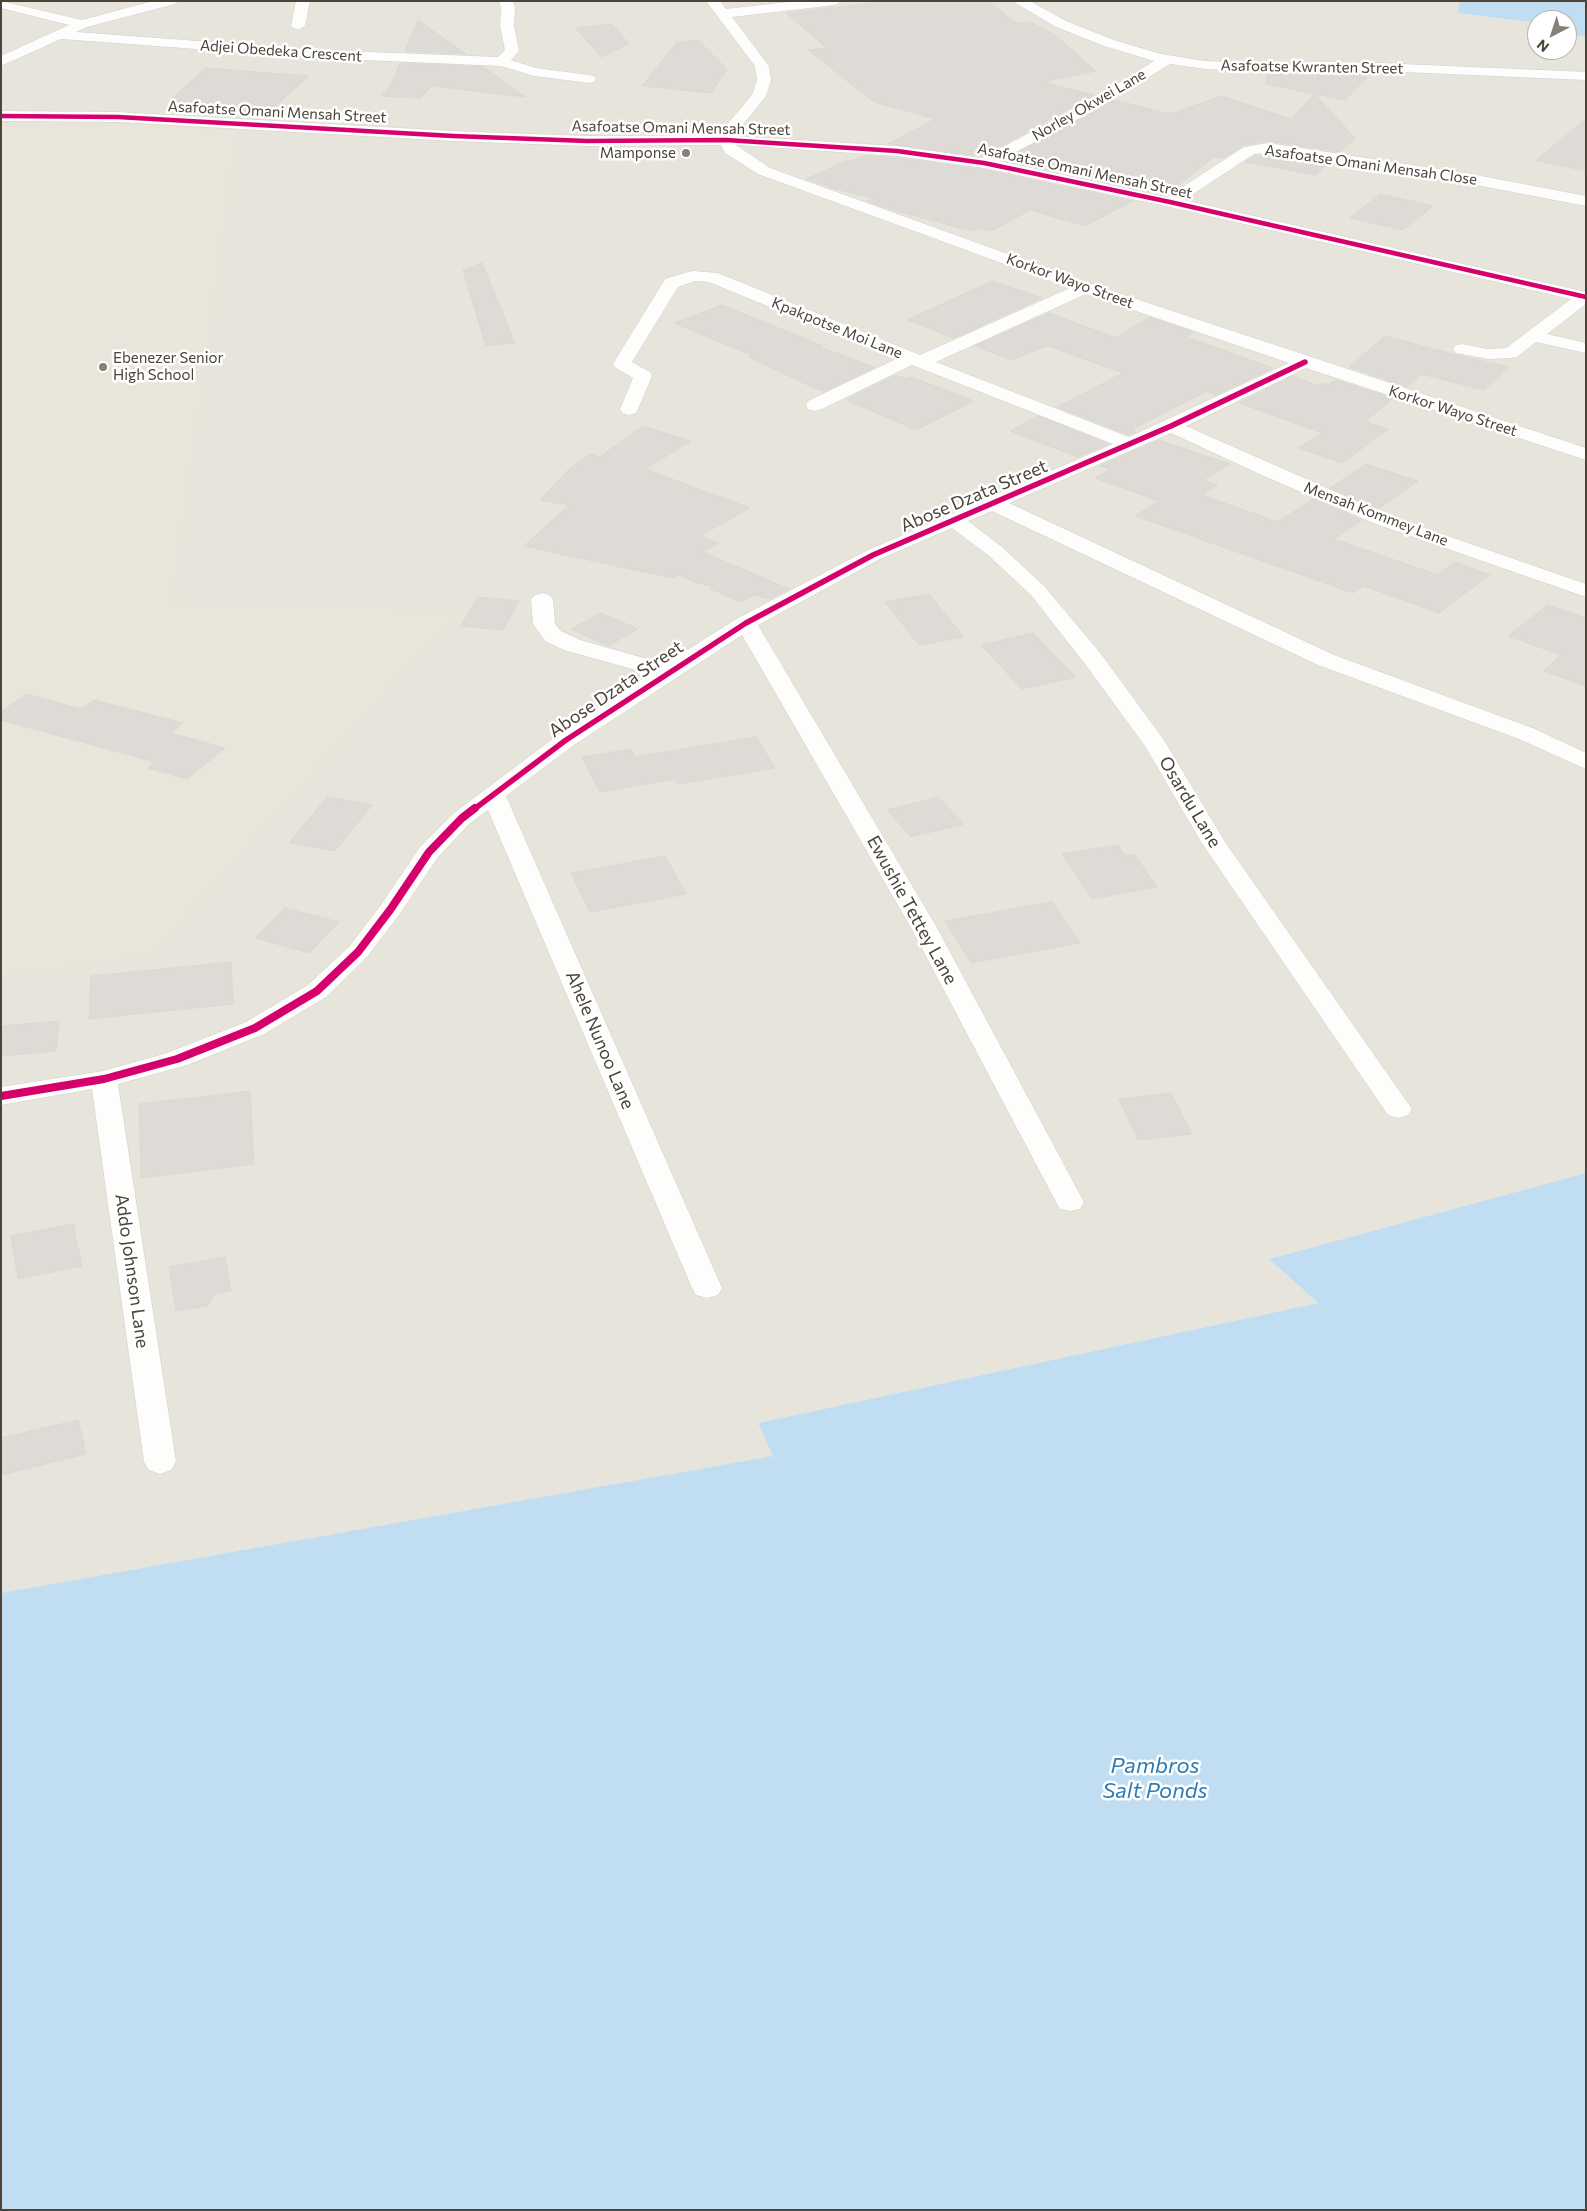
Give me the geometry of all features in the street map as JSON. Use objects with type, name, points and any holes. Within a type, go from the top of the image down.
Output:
[{"type":"street","points":[[1,62],[82,24],[170,1]]},
{"type":"street","points":[[298,26],[303,1]]},
{"type":"street","points":[[502,62],[512,50],[507,26],[508,8],[506,1]]},
{"type":"street","points":[[713,1],[762,66],[764,80],[759,96],[726,135],[726,140]]},
{"type":"street","points":[[723,14],[835,1]]},
{"type":"street","name":"Asafoatse Kwranten Street","points":[[1019,1],[1061,24],[1109,44],[1168,59],[1205,65],[1250,68],[1380,66],[1586,76]]},
{"type":"street","points":[[1,4],[82,24]]},
{"type":"street","name":"Adjei Obedeka Crescent","points":[[60,35],[318,54],[502,62],[534,72],[589,79]]},
{"type":"street","name":"Norley Okwei Lane","points":[[984,163],[1095,104],[1168,59]]},
{"type":"street","name":"Asafoatse Omani Mensah Street","points":[[1,116],[128,117],[453,136],[588,141],[618,151],[665,155],[672,155],[703,141],[726,140],[897,152],[984,163],[1170,202],[1585,297]]},
{"type":"street","name":"Korkor Wayo Street","points":[[726,140],[731,150],[764,171],[1086,288],[1586,454]]},
{"type":"street","name":"Asafoatse Omani Mensah Close","points":[[1170,202],[1250,150],[1268,148],[1471,179],[1586,201]]},
{"type":"street","name":"Kpakpotse Moi Lane","points":[[629,409],[643,376],[622,364],[672,283],[694,276],[712,277],[916,360],[1086,288]]},
{"type":"street","points":[[1462,349],[1488,354],[1511,353],[1585,297]]},
{"type":"street","points":[[1532,336],[1586,348]]},
{"type":"street","points":[[815,405],[916,360],[1130,444]]},
{"type":"street","name":"Abose Dzata Street","points":[[1,1096],[104,1079],[178,1059],[255,1028],[318,991],[358,952],[390,910],[429,852],[462,818],[566,740],[668,672],[746,623],[873,555],[1171,426],[1305,362]]},
{"type":"street","name":"Mensah Kommey Lane","points":[[1171,426],[1273,473],[1383,520],[1586,591]]},
{"type":"street","points":[[994,504],[1326,660],[1471,715],[1527,734],[1586,762]]},
{"type":"street","name":"Osardu Lane","points":[[954,520],[995,551],[1038,591],[1093,659],[1156,745],[1213,842],[1398,1109]]},
{"type":"street","points":[[542,599],[544,624],[554,636],[572,645],[668,672]]},
{"type":"street","name":"Ewushie Tettey Lane","points":[[746,623],[923,926],[1070,1202]]},
{"type":"street","name":"Ahele Nunoo Lane","points":[[493,793],[706,1288]]},
{"type":"street","name":"Addo Johnson Lane","points":[[104,1079],[160,1462]]},
{"type":"shaded area","points":[[1,1],[1455,1],[1459,2],[1459,13],[1527,22],[1527,60],[1577,60],[1577,36],[1586,37],[1586,1173],[1269,1259],[1318,1303],[758,1423],[774,1456],[1,1593]]},
{"type":"shaded area","name":"Ebenezer Senior High School","points":[[170,125],[238,132],[173,602],[461,610],[152,956],[1,977],[1,127]]},
{"type":"water","points":[[1455,1],[1586,1],[1586,37],[1577,36],[1577,10],[1527,10],[1527,22],[1458,13],[1459,2]]},
{"type":"water","name":"Pambros Salt Ponds","points":[[1586,1173],[1586,2210],[1,2210],[1,1593],[773,1456],[758,1423],[1318,1303],[1269,1259]]},
{"type":"building","points":[[890,1],[988,1],[1016,23],[1030,22],[1054,34],[1096,71],[1042,82],[1095,95],[982,156],[888,144],[935,119],[874,102],[808,50],[827,48],[786,13]]},
{"type":"building","points":[[418,20],[462,51],[466,54],[405,51]]},
{"type":"building","points":[[612,24],[629,44],[601,57],[576,28]]},
{"type":"building","points":[[698,40],[727,69],[711,93],[642,86],[677,42]]},
{"type":"building","points":[[400,63],[484,67],[525,97],[431,86],[421,98],[381,96],[392,83]]},
{"type":"building","points":[[206,68],[309,76],[266,114],[169,101]]},
{"type":"building","points":[[1371,73],[1345,100],[1266,84],[1267,74]]},
{"type":"building","points":[[1315,94],[1355,138],[1340,152],[1268,141],[1244,145],[1223,158],[1214,157],[1177,186],[1167,184],[1151,192],[1004,160],[1115,100],[1170,114],[1222,96],[1291,119]]},
{"type":"building","points":[[1586,119],[1586,171],[1536,160]]},
{"type":"building","points":[[1268,155],[1327,164],[1316,175],[1245,162],[1255,156]]},
{"type":"building","points":[[864,156],[897,158],[984,170],[1133,201],[1085,226],[1030,210],[991,231],[979,228],[971,231],[893,210],[867,201],[873,198],[828,187],[830,186],[806,179],[846,161]]},
{"type":"building","points":[[1380,194],[1433,206],[1403,230],[1350,218]]},
{"type":"building","points":[[482,263],[515,343],[486,346],[463,270]]},
{"type":"building","points":[[992,281],[1042,298],[954,338],[907,320]]},
{"type":"building","points":[[722,305],[823,346],[820,347],[875,367],[825,391],[814,388],[749,357],[753,356],[674,323]]},
{"type":"building","points":[[1049,313],[1116,338],[1149,317],[1193,332],[1187,337],[1273,368],[1216,395],[1207,391],[1131,430],[1136,432],[1129,435],[1057,407],[1123,373],[1048,346],[1011,360],[975,346]]},
{"type":"building","points":[[1385,336],[1509,367],[1484,390],[1421,374],[1407,387],[1349,367]]},
{"type":"building","points":[[896,375],[906,379],[911,377],[974,401],[916,430],[846,400]]},
{"type":"building","points":[[1293,376],[1319,386],[1322,383],[1329,385],[1335,380],[1393,398],[1365,422],[1388,429],[1342,463],[1298,448],[1322,433],[1239,403]]},
{"type":"building","points":[[1038,416],[1108,444],[1078,457],[1010,431]]},
{"type":"building","points":[[643,426],[691,441],[645,469],[750,508],[700,536],[719,543],[703,552],[789,589],[770,599],[754,595],[741,602],[711,589],[711,586],[697,583],[678,575],[672,578],[524,546],[569,505],[540,500],[569,469],[591,454],[600,457]]},
{"type":"building","points":[[1159,440],[1230,464],[1203,480],[1218,485],[1202,495],[1278,522],[1313,499],[1362,520],[1334,539],[1438,575],[1455,562],[1490,575],[1439,613],[1364,586],[1353,593],[1135,516],[1159,501],[1095,478],[1110,469],[1100,466]]},
{"type":"building","points":[[1366,464],[1418,481],[1378,509],[1330,488]]},
{"type":"building","points":[[929,594],[964,637],[919,645],[885,602]]},
{"type":"building","points":[[478,597],[519,601],[503,630],[461,626]]},
{"type":"building","points":[[1548,605],[1586,618],[1586,686],[1543,671],[1561,655],[1508,636]]},
{"type":"building","points":[[601,613],[638,629],[608,646],[571,629]]},
{"type":"building","points":[[1033,633],[1076,677],[1022,689],[981,645]]},
{"type":"building","points":[[26,694],[81,709],[94,700],[183,723],[171,733],[225,748],[187,779],[148,768],[155,762],[1,720],[1,712]]},
{"type":"building","points":[[756,737],[775,768],[678,784],[675,779],[600,792],[582,757],[630,749],[635,757]]},
{"type":"building","points":[[327,797],[372,805],[335,851],[289,843]]},
{"type":"building","points":[[938,797],[964,824],[911,837],[887,810]]},
{"type":"building","points":[[1118,845],[1125,856],[1134,854],[1157,887],[1092,899],[1062,854]]},
{"type":"building","points":[[665,856],[686,894],[590,912],[571,873]]},
{"type":"building","points":[[1052,902],[1080,943],[971,963],[945,921]]},
{"type":"building","points":[[285,908],[339,922],[309,953],[255,938]]},
{"type":"building","points":[[231,962],[233,1004],[89,1019],[91,976]]},
{"type":"building","points":[[59,1021],[56,1051],[1,1056],[1,1026]]},
{"type":"building","points":[[250,1091],[254,1164],[141,1178],[139,1104]]},
{"type":"building","points":[[1171,1093],[1192,1134],[1138,1140],[1119,1099]]},
{"type":"building","points":[[73,1224],[82,1266],[18,1279],[11,1236]]},
{"type":"building","points":[[225,1257],[231,1291],[215,1294],[207,1306],[176,1311],[169,1267]]},
{"type":"building","points":[[78,1420],[86,1454],[1,1475],[1,1438]]},
{"type":"cycle path","points":[[1,116],[118,117],[453,136],[587,141],[726,140],[897,151],[984,163],[1170,202],[1586,297]]},
{"type":"cycle path","points":[[1,1096],[104,1079],[177,1059],[255,1028],[317,991],[358,952],[390,910],[429,852],[462,818],[566,740],[668,672],[746,623],[873,555],[1171,426],[1305,362]]},
{"type":"place","name":"Mamponse","points":[[686,153]]},
{"type":"place","name":"Ebenezer Senior High School","points":[[103,367]]}]
